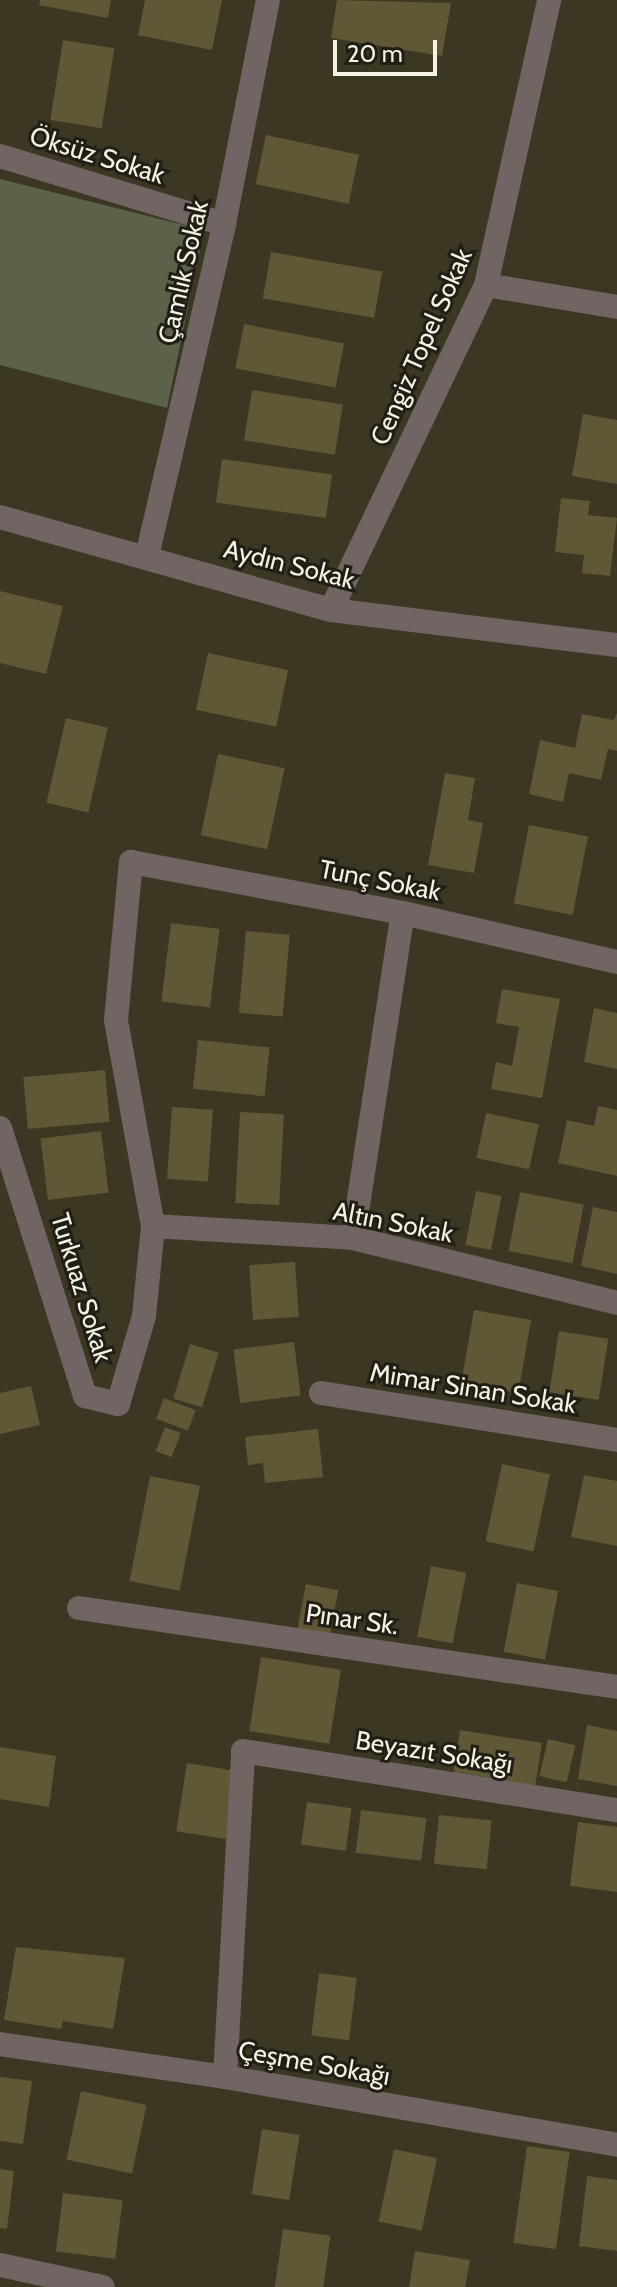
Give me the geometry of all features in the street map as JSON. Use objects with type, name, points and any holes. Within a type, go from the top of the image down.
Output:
[{"type":"street","name":"Çamlık Sokak","points":[[147,556],[224,224],[268,0]]},
{"type":"street","name":"Cengiz Topel Sokak","points":[[331,610],[486,285],[549,0]]},
{"type":"street","name":"Öksüz Sokak","points":[[0,156],[224,224]]},
{"type":"street","points":[[486,285],[617,307]]},
{"type":"street","name":"Aydın Sokak","points":[[0,517],[331,610],[617,645]]},
{"type":"street","name":"Tunç Sokak","points":[[153,1226],[116,1020],[131,862],[403,913],[617,962]]},
{"type":"street","points":[[353,1238],[403,913]]},
{"type":"street","name":"Turkuaz Sokak","points":[[0,1128],[85,1396],[118,1404],[144,1316],[153,1226]]},
{"type":"street","name":"Altın Sokak","points":[[153,1226],[353,1238],[617,1303]]},
{"type":"street","name":"Mimar Sinan Sokak","points":[[321,1393],[617,1440]]},
{"type":"street","name":"Pınar Sk.","points":[[79,1608],[617,1687]]},
{"type":"street","name":"Beyazıt Sokağı","points":[[225,2077],[243,1751],[617,1810]]},
{"type":"street","name":"Çeşme Sokağı","points":[[0,2044],[225,2077],[617,2145]]},
{"type":"street","points":[[0,2265],[103,2287]]},
{"type":"green space","points":[[0,179],[204,230],[167,408],[0,365]]},
{"type":"building","points":[[40,0],[111,0],[108,18],[39,5]]},
{"type":"building","points":[[145,0],[222,0],[212,50],[138,35]]},
{"type":"building","points":[[337,0],[451,3],[442,56],[331,38]]},
{"type":"building","points":[[63,40],[114,48],[102,128],[50,120]]},
{"type":"building","points":[[266,135],[359,155],[349,204],[256,184]]},
{"type":"building","points":[[271,252],[382,272],[374,318],[263,298]]},
{"type":"building","points":[[244,324],[344,343],[336,388],[235,368]]},
{"type":"building","points":[[252,390],[343,404],[335,455],[244,440]]},
{"type":"building","points":[[583,414],[617,420],[617,484],[572,476]]},
{"type":"building","points":[[222,459],[332,474],[326,518],[216,503]]},
{"type":"building","points":[[561,498],[590,501],[588,515],[617,518],[610,576],[582,573],[584,555],[555,552]]},
{"type":"building","points":[[0,591],[63,606],[46,674],[0,663]]},
{"type":"building","points":[[208,653],[288,670],[276,727],[196,710]]},
{"type":"building","points":[[617,713],[617,751],[608,749],[601,780],[569,773],[563,802],[529,794],[540,740],[575,748],[582,714],[614,720]]},
{"type":"building","points":[[66,718],[108,728],[88,812],[46,803]]},
{"type":"building","points":[[218,754],[285,768],[267,849],[201,835]]},
{"type":"building","points":[[445,773],[475,778],[468,820],[483,823],[474,873],[428,865]]},
{"type":"building","points":[[529,825],[588,836],[573,915],[514,904]]},
{"type":"building","points":[[171,923],[220,929],[210,1007],[161,1001]]},
{"type":"building","points":[[246,931],[290,935],[283,1017],[239,1013]]},
{"type":"building","points":[[502,989],[560,999],[542,1098],[491,1089],[496,1062],[512,1066],[519,1027],[496,1023]]},
{"type":"building","points":[[594,1008],[617,1013],[617,1069],[584,1062]]},
{"type":"building","points":[[198,1040],[270,1048],[264,1096],[193,1089]]},
{"type":"building","points":[[105,1070],[110,1122],[28,1129],[23,1077]]},
{"type":"building","points":[[598,1106],[617,1110],[617,1176],[558,1163],[567,1120],[594,1126]]},
{"type":"building","points":[[172,1107],[213,1110],[208,1182],[167,1179]]},
{"type":"building","points":[[240,1112],[284,1114],[279,1205],[235,1203]]},
{"type":"building","points":[[486,1113],[539,1124],[529,1169],[476,1158]]},
{"type":"building","points":[[101,1131],[109,1193],[48,1200],[40,1138]]},
{"type":"building","points":[[476,1191],[502,1196],[491,1250],[466,1245]]},
{"type":"building","points":[[520,1192],[584,1204],[572,1263],[509,1251]]},
{"type":"building","points":[[593,1207],[617,1212],[617,1274],[581,1266]]},
{"type":"building","points":[[295,1262],[299,1317],[253,1320],[249,1265]]},
{"type":"building","points":[[474,1310],[531,1320],[518,1393],[461,1383]]},
{"type":"building","points":[[559,1331],[608,1339],[599,1400],[549,1392]]},
{"type":"building","points":[[294,1342],[301,1396],[240,1403],[233,1349]]},
{"type":"building","points":[[190,1344],[219,1353],[202,1407],[173,1399]]},
{"type":"building","points":[[31,1386],[40,1425],[0,1434],[0,1393]]},
{"type":"building","points":[[164,1398],[196,1410],[188,1431],[156,1419]]},
{"type":"building","points":[[165,1427],[181,1433],[172,1457],[156,1451]]},
{"type":"building","points":[[318,1429],[323,1477],[265,1483],[263,1463],[248,1465],[245,1437]]},
{"type":"building","points":[[502,1464],[550,1474],[534,1551],[486,1541]]},
{"type":"building","points":[[584,1475],[617,1481],[617,1546],[571,1537]]},
{"type":"building","points":[[150,1476],[200,1486],[180,1591],[130,1581]]},
{"type":"building","points":[[431,1566],[466,1573],[453,1644],[417,1637]]},
{"type":"building","points":[[517,1583],[558,1591],[545,1660],[504,1652]]},
{"type":"building","points":[[306,1584],[338,1590],[329,1636],[297,1630]]},
{"type":"building","points":[[261,1657],[341,1670],[329,1744],[249,1731]]},
{"type":"building","points":[[587,1725],[617,1731],[617,1786],[578,1779]]},
{"type":"building","points":[[460,1730],[542,1743],[535,1785],[453,1772]]},
{"type":"building","points":[[548,1739],[575,1745],[567,1782],[539,1776]]},
{"type":"building","points":[[0,1747],[56,1756],[49,1807],[0,1799]]},
{"type":"building","points":[[187,1763],[238,1771],[228,1839],[176,1831]]},
{"type":"building","points":[[307,1802],[352,1808],[346,1851],[301,1845]]},
{"type":"building","points":[[361,1810],[427,1818],[421,1861],[356,1853]]},
{"type":"building","points":[[439,1815],[492,1821],[487,1869],[434,1864]]},
{"type":"building","points":[[578,1822],[617,1827],[617,1892],[570,1886]]},
{"type":"building","points":[[16,1947],[125,1958],[113,2029],[63,2021],[61,2029],[4,2020]]},
{"type":"building","points":[[319,1973],[357,1978],[349,2040],[311,2036]]},
{"type":"building","points":[[0,2077],[32,2081],[23,2144],[0,2141]]},
{"type":"building","points":[[81,2091],[147,2105],[132,2173],[66,2159]]},
{"type":"building","points":[[262,2129],[300,2135],[289,2200],[252,2194]]},
{"type":"building","points":[[527,2146],[570,2152],[556,2249],[513,2243]]},
{"type":"building","points":[[394,2149],[437,2158],[422,2231],[379,2221]]},
{"type":"building","points":[[0,2169],[14,2171],[7,2229],[0,2228]]},
{"type":"building","points":[[587,2176],[617,2180],[617,2251],[579,2246]]},
{"type":"building","points":[[63,2193],[123,2200],[115,2259],[56,2252]]},
{"type":"building","points":[[283,2229],[331,2236],[323,2287],[275,2287]]},
{"type":"building","points":[[415,2251],[470,2260],[465,2287],[409,2287]]}]
